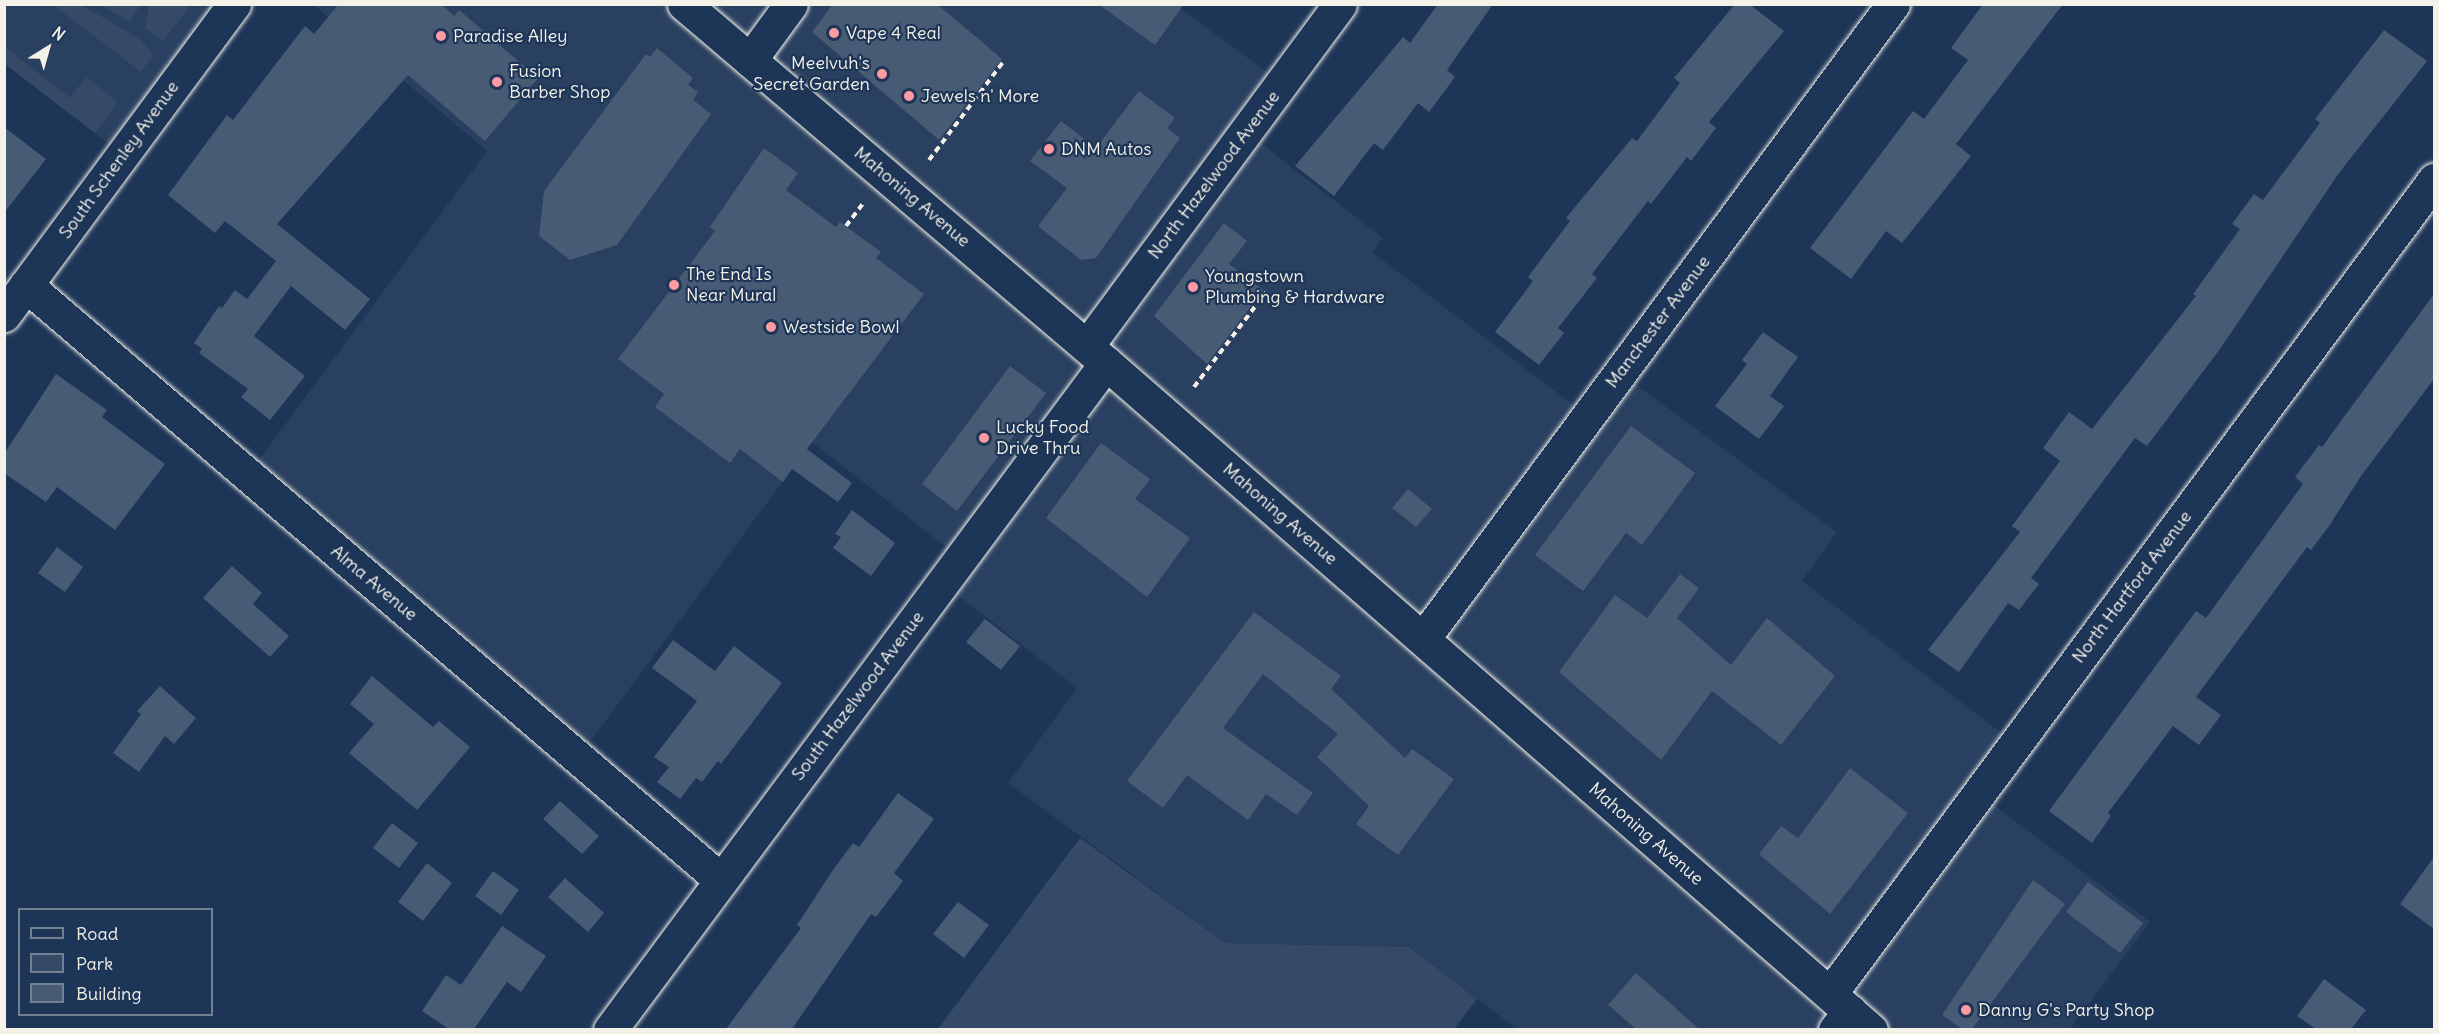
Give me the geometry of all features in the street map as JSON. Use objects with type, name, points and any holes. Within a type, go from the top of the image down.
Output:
[{"type":"street","name":"South Schenley Avenue","points":[[4,315],[234,4]]},
{"type":"street","name":"Mahoning Avenue","points":[[684,4],[1097,355],[1423,639],[1847,1016]]},
{"type":"street","points":[[750,60],[791,4]]},
{"type":"street","name":"North Hazelwood Avenue","points":[[1097,355],[1340,4]]},
{"type":"street","name":"Manchester Avenue","points":[[1423,639],[1893,4]]},
{"type":"street","name":"North Hartford Avenue","points":[[1847,1016],[2434,180]]},
{"type":"street","name":"Alma Avenue","points":[[26,285],[721,880]]},
{"type":"street","name":"South Hazelwood Avenue","points":[[610,1029],[721,880],[1097,355]]},
{"type":"path","points":[[929,160],[1004,61]]},
{"type":"path","points":[[846,226],[864,202]]},
{"type":"path","points":[[1194,387],[1266,292]]},
{"type":"shaded area","points":[[4,5],[234,5],[123,155],[5,64]]},
{"type":"shaded area","points":[[314,5],[1176,5],[1282,83],[1246,132],[1383,238],[1372,252],[1588,416],[1620,373],[1837,532],[1802,581],[2016,744],[1979,794],[2150,922],[2070,1029],[1517,1029],[1409,947],[1225,943],[1008,783],[1077,688],[942,583],[960,558],[812,442],[578,758],[248,475],[487,151]]},
{"type":"green space","points":[[149,4],[191,5],[163,41],[145,28]]},
{"type":"green space","points":[[53,5],[82,5],[141,40],[153,55],[141,72]]},
{"type":"green space","points":[[101,5],[140,5],[130,22]]},
{"type":"green space","points":[[5,47],[70,98],[86,77],[118,102],[95,133],[5,64]]},
{"type":"green space","points":[[1080,838],[1225,943],[1409,947],[1477,999],[1454,1029],[938,1029]]},
{"type":"building","points":[[339,4],[441,4],[454,16],[459,10],[538,78],[485,141],[408,75],[277,224],[370,299],[345,330],[291,286],[254,336],[305,376],[270,420],[241,397],[248,389],[199,353],[202,349],[194,343],[219,306],[222,308],[235,290],[247,299],[276,261],[225,221],[215,233],[168,195],[227,115],[233,120],[305,26],[314,34]]},
{"type":"building","points":[[833,4],[937,4],[1002,59],[939,140],[812,32]]},
{"type":"building","points":[[1098,4],[1184,4],[1155,45]]},
{"type":"building","points":[[1438,4],[1493,4],[1447,70],[1455,77],[1429,112],[1418,103],[1383,150],[1374,143],[1334,196],[1295,166],[1403,37],[1410,43]]},
{"type":"building","points":[[1735,4],[1749,4],[1784,31],[1709,122],[1716,128],[1691,161],[1687,157],[1651,204],[1648,201],[1592,274],[1597,278],[1558,328],[1564,333],[1539,365],[1495,332],[1533,281],[1528,277],[1570,221],[1566,218],[1632,138],[1637,141],[1680,83],[1674,78]]},
{"type":"building","points":[[1983,4],[2063,4],[1956,144],[1971,156],[1902,243],[1886,231],[1851,279],[1810,248],[1913,111],[1924,119],[1968,60],[1951,48]]},
{"type":"building","points":[[2384,30],[2427,61],[2339,173],[2220,349],[2147,446],[2135,438],[2031,578],[2039,584],[2019,610],[2008,603],[1959,672],[1928,650],[2020,532],[2012,526],[2060,461],[2043,448],[2069,412],[2092,429],[2196,296],[2193,294],[2240,229],[2232,224],[2254,194],[2263,200],[2320,123],[2315,119]]},
{"type":"building","points":[[657,48],[693,78],[688,85],[698,92],[693,100],[711,114],[617,245],[570,260],[539,236],[544,191],[646,54],[650,57]]},
{"type":"building","points":[[1139,91],[1175,118],[1167,128],[1180,138],[1096,258],[1081,260],[1038,226],[1067,188],[1030,161],[1061,121],[1096,148]]},
{"type":"building","points":[[4,127],[46,159],[4,213]]},
{"type":"building","name":"Westside Bowl","points":[[764,148],[798,173],[786,190],[836,227],[840,222],[881,252],[876,258],[924,294],[807,449],[852,483],[838,502],[792,469],[783,482],[740,449],[730,463],[655,407],[664,394],[618,359],[715,231],[710,227]]},
{"type":"building","points":[[1224,223],[1247,241],[1229,264],[1263,290],[1207,364],[1154,316]]},
{"type":"building","points":[[2434,294],[2434,379],[2361,476],[2329,526],[2311,550],[2307,547],[2196,697],[2221,715],[2199,745],[2173,726],[2108,813],[2111,816],[2092,843],[2049,811],[2196,611],[2206,618],[2303,484],[2295,477],[2319,445],[2322,447]]},
{"type":"building","points":[[1763,332],[1798,357],[1770,396],[1784,406],[1759,439],[1715,406],[1747,364],[1742,360]]},
{"type":"building","name":"Lucky Food Drive Thru","points":[[1010,366],[1046,393],[957,511],[922,484]]},
{"type":"building","points":[[56,374],[107,410],[102,417],[165,464],[115,530],[57,487],[46,502],[4,473],[4,454]]},
{"type":"building","points":[[1631,426],[1695,473],[1642,545],[1626,533],[1583,591],[1535,555]]},
{"type":"building","points":[[1101,443],[1150,479],[1135,499],[1190,538],[1147,597],[1046,518]]},
{"type":"building","points":[[1408,489],[1432,509],[1416,527],[1392,508]]},
{"type":"building","points":[[852,510],[895,543],[871,576],[833,548],[841,537],[835,534]]},
{"type":"building","points":[[57,547],[83,567],[65,592],[38,573]]},
{"type":"building","points":[[232,566],[262,593],[253,604],[289,636],[270,657],[203,598]]},
{"type":"building","points":[[1680,574],[1699,588],[1677,618],[1731,665],[1767,618],[1835,676],[1781,745],[1712,691],[1661,760],[1559,672],[1615,595],[1647,618]]},
{"type":"building","points":[[1254,612],[1341,676],[1331,689],[1405,758],[1412,749],[1454,779],[1398,855],[1356,824],[1369,806],[1317,757],[1338,734],[1263,674],[1223,728],[1313,793],[1297,815],[1266,794],[1248,820],[1187,775],[1163,808],[1127,781]]},
{"type":"building","points":[[985,619],[1020,646],[1001,670],[966,642]]},
{"type":"building","points":[[673,640],[715,671],[734,646],[782,683],[721,764],[718,761],[702,782],[696,778],[680,799],[657,782],[669,767],[654,757],[697,701],[652,668]]},
{"type":"building","points":[[372,676],[433,727],[439,721],[470,747],[417,810],[349,753],[374,724],[350,704]]},
{"type":"building","points":[[160,686],[196,718],[174,744],[165,736],[139,772],[113,753],[141,714],[137,711]]},
{"type":"building","points":[[1850,768],[1908,813],[1830,914],[1759,854],[1781,826],[1798,838]]},
{"type":"building","points":[[898,793],[934,819],[894,873],[903,881],[876,917],[871,914],[792,1029],[726,1029],[801,928],[797,925],[833,870],[853,843],[859,847]]},
{"type":"building","points":[[560,801],[599,836],[582,854],[543,819]]},
{"type":"building","points":[[392,823],[418,843],[399,868],[373,848]]},
{"type":"building","points":[[2434,857],[2434,929],[2400,904]]},
{"type":"building","points":[[427,863],[452,883],[423,921],[398,902]]},
{"type":"building","points":[[493,871],[519,890],[501,915],[475,896]]},
{"type":"building","points":[[565,878],[604,913],[588,932],[548,897]]},
{"type":"building","points":[[2033,880],[2065,904],[1972,1029],[1962,1029],[1942,1015]]},
{"type":"building","points":[[2088,882],[2143,923],[2120,953],[2066,912]]},
{"type":"building","points":[[958,902],[989,925],[964,958],[933,934]]},
{"type":"building","points":[[502,926],[546,956],[521,992],[507,982],[474,1029],[449,1029],[422,1011],[446,975],[461,985]]},
{"type":"building","points":[[1636,973],[1699,1029],[1636,1029],[1608,1005]]},
{"type":"building","points":[[2324,979],[2366,1010],[2351,1029],[2316,1029],[2297,1016]]},
{"type":"place","name":"Vape 4 Real","points":[[834,33]]},
{"type":"place","name":"Paradise Alley","points":[[441,36]]},
{"type":"place","name":"Meelvuh's Secret Garden","points":[[882,74]]},
{"type":"place","name":"Fusion Barber Shop","points":[[497,82]]},
{"type":"place","name":"Jewels n' More","points":[[909,96]]},
{"type":"place","name":"DNM Autos","points":[[1049,149]]},
{"type":"place","name":"The End Is Near Mural","points":[[674,285]]},
{"type":"place","name":"Youngstown Plumbing & Hardware","points":[[1193,287]]},
{"type":"place","name":"Westside Bowl","points":[[771,327]]},
{"type":"place","name":"Lucky Food Drive Thru","points":[[984,438]]},
{"type":"place","name":"Danny G's Party Shop","points":[[1966,1010]]}]
